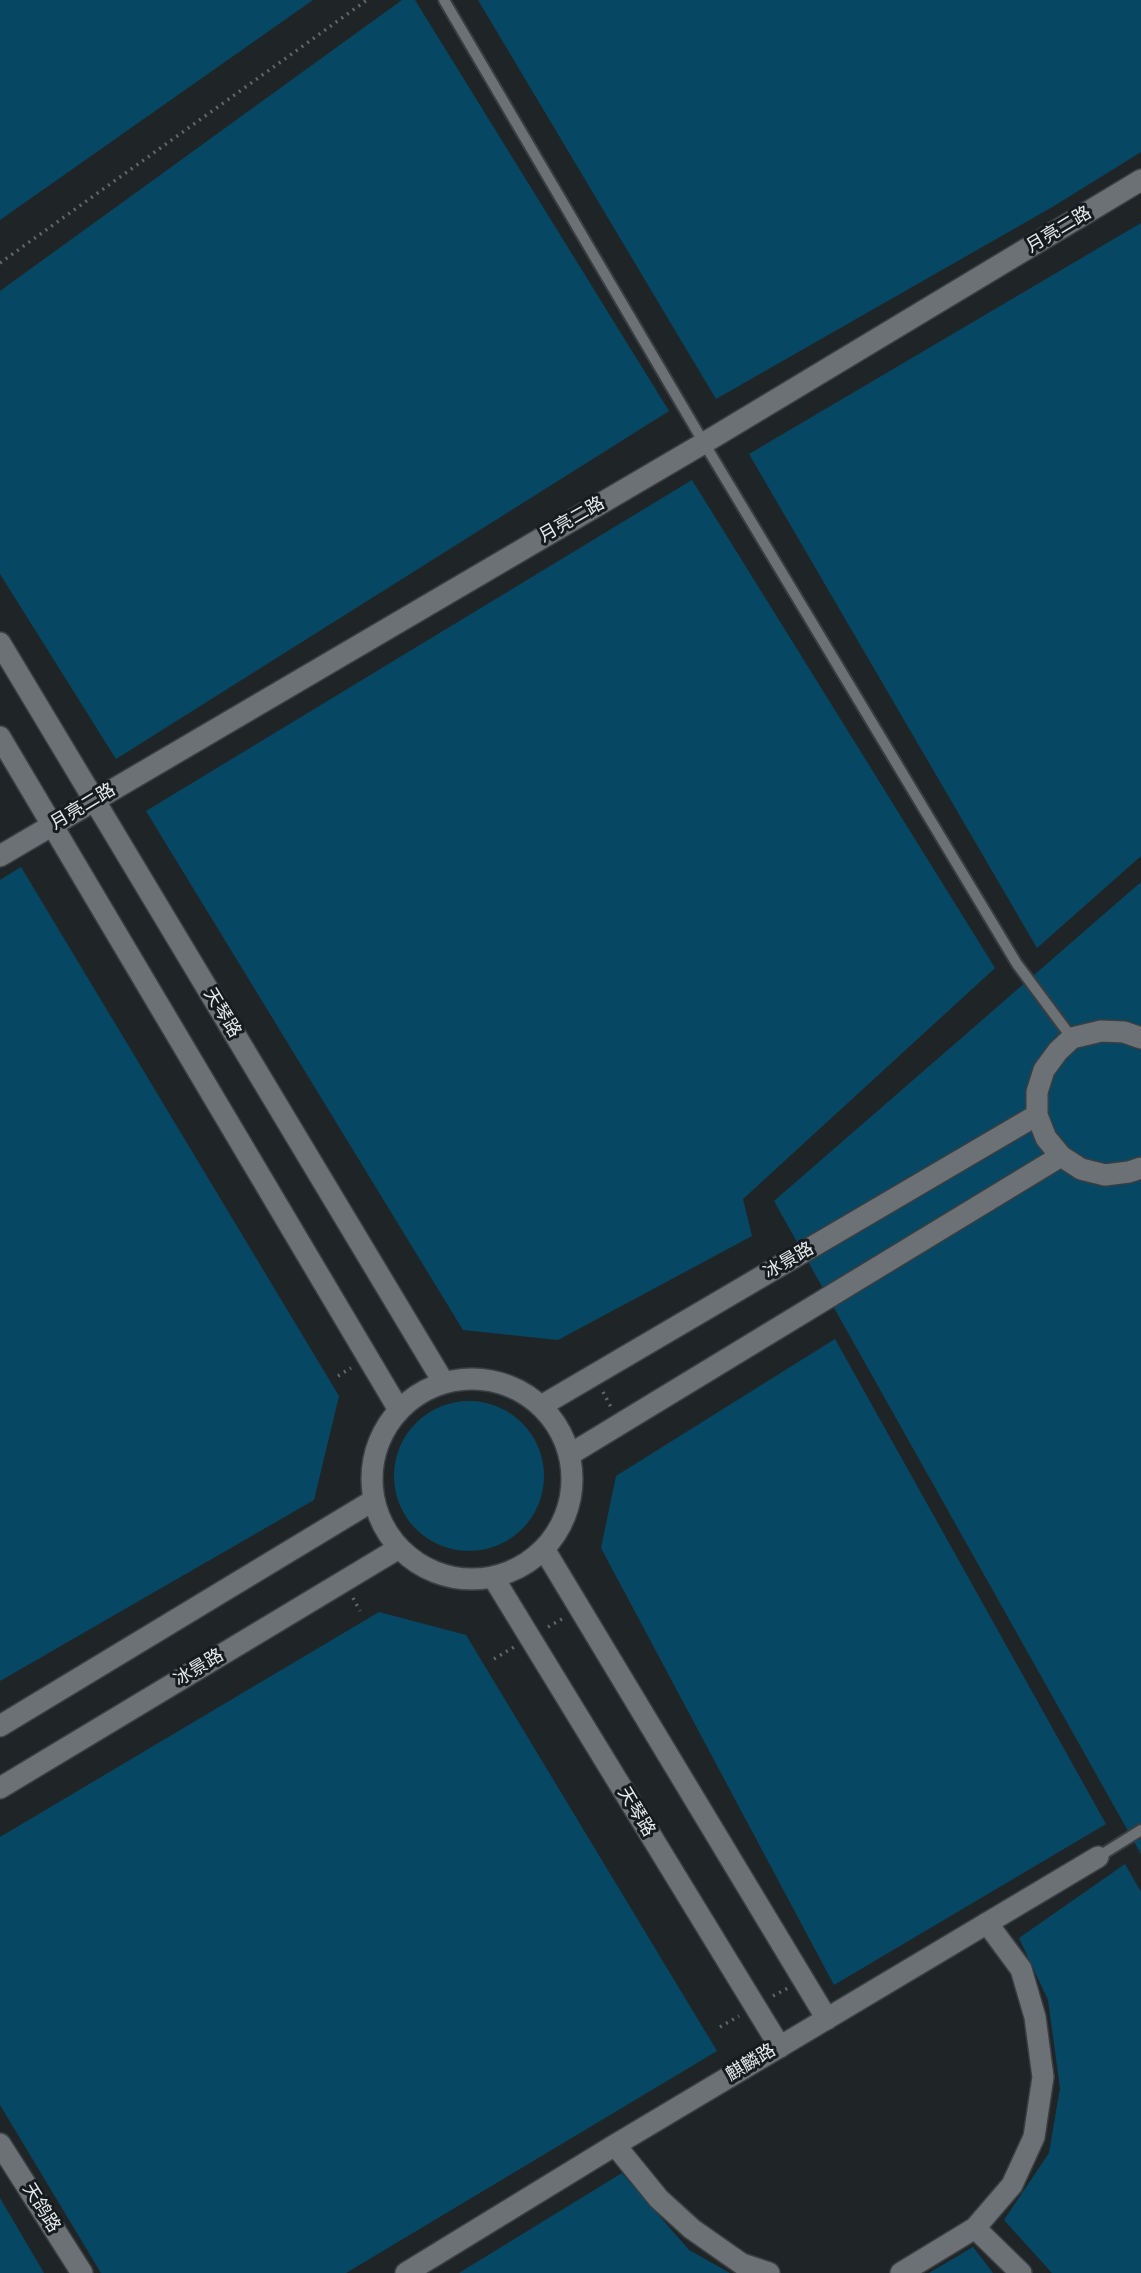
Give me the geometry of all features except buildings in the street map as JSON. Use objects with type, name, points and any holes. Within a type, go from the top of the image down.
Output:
[{"type":"street","name":"月亮二路","points":[[0,856],[704,443],[1141,180]]},
{"type":"street","name":"天琴路","points":[[0,643],[444,1383]]},
{"type":"street","points":[[0,737],[398,1410]]},
{"type":"street","points":[[1141,1038],[1124,1032],[1101,1031],[1072,1038],[1044,1070],[1037,1092],[1037,1115],[1046,1138],[1060,1157],[1081,1169],[1105,1175],[1141,1168]]},
{"type":"street","name":"冰景路","points":[[541,1406],[1037,1115]]},
{"type":"street","points":[[569,1455],[1060,1157]]},
{"type":"street","points":[[478,1379],[512,1387],[541,1406],[559,1428],[569,1455],[572,1488],[563,1521],[544,1549],[521,1567],[493,1577],[459,1578],[426,1568],[399,1548],[383,1526],[374,1500],[372,1468],[380,1437],[398,1410],[419,1393],[444,1383],[478,1379]]},
{"type":"street","points":[[0,1726],[374,1500]]},
{"type":"street","name":"冰景路","points":[[0,1788],[399,1548]]},
{"type":"street","points":[[544,1549],[827,2019]]},
{"type":"street","name":"天琴路","points":[[493,1577],[780,2046]]},
{"type":"street","name":"麒麟路","points":[[406,2273],[1098,1857]]},
{"type":"street","points":[[901,2273],[975,2228],[1012,2185],[1034,2137],[1043,2077],[1035,2017],[1021,1969],[987,1923]]},
{"type":"street","name":"天鸽路","points":[[0,2144],[82,2273]]},
{"type":"street","points":[[615,2145],[659,2199],[692,2229],[742,2264],[769,2273]]},
{"type":"street","points":[[975,2228],[1021,2273]]},
{"type":"lane","points":[[444,0],[704,443],[1017,964],[1072,1038]]},
{"type":"lane","points":[[1098,1857],[1141,1830]]},
{"type":"path","points":[[0,263],[367,0]]},
{"type":"path","points":[[593,1375],[621,1423]]},
{"type":"shaded area","points":[[0,0],[313,0],[0,220]]},
{"type":"shaded area","points":[[402,0],[415,0],[669,411],[116,759],[0,574],[0,291]]},
{"type":"shaded area","points":[[478,0],[1141,0],[1141,152],[1054,206],[716,399]]},
{"type":"shaded area","points":[[1141,223],[1141,856],[1037,948],[749,454]]},
{"type":"shaded area","points":[[692,480],[995,968],[743,1199],[752,1236],[558,1340],[463,1330],[146,811]]},
{"type":"shaded area","points":[[21,867],[339,1396],[314,1500],[0,1681],[0,880]]},
{"type":"shaded area","points":[[1141,882],[1141,1854],[774,1201]]},
{"type":"shaded area","points":[[835,1339],[1106,1824],[834,1985],[601,1548],[616,1476]]},
{"type":"shaded area","points":[[469,1401],[498,1407],[522,1423],[538,1447],[544,1476],[538,1505],[522,1529],[498,1545],[469,1551],[440,1545],[416,1529],[400,1505],[394,1476],[400,1447],[416,1423],[440,1407]]},
{"type":"shaded area","points":[[379,1612],[466,1635],[717,2051],[346,2273],[101,2273],[0,2105],[0,1837]]},
{"type":"shaded area","points":[[1125,1864],[1141,1892],[1141,2273],[1052,2273],[1004,2220],[1049,2153],[1060,2088],[1048,2000],[1019,1938]]},
{"type":"shaded area","points":[[622,2173],[689,2250],[730,2273],[459,2273]]},
{"type":"shaded area","points":[[0,2198],[44,2273],[0,2273]]},
{"type":"shaded area","points":[[973,2247],[993,2273],[929,2273]]}]
